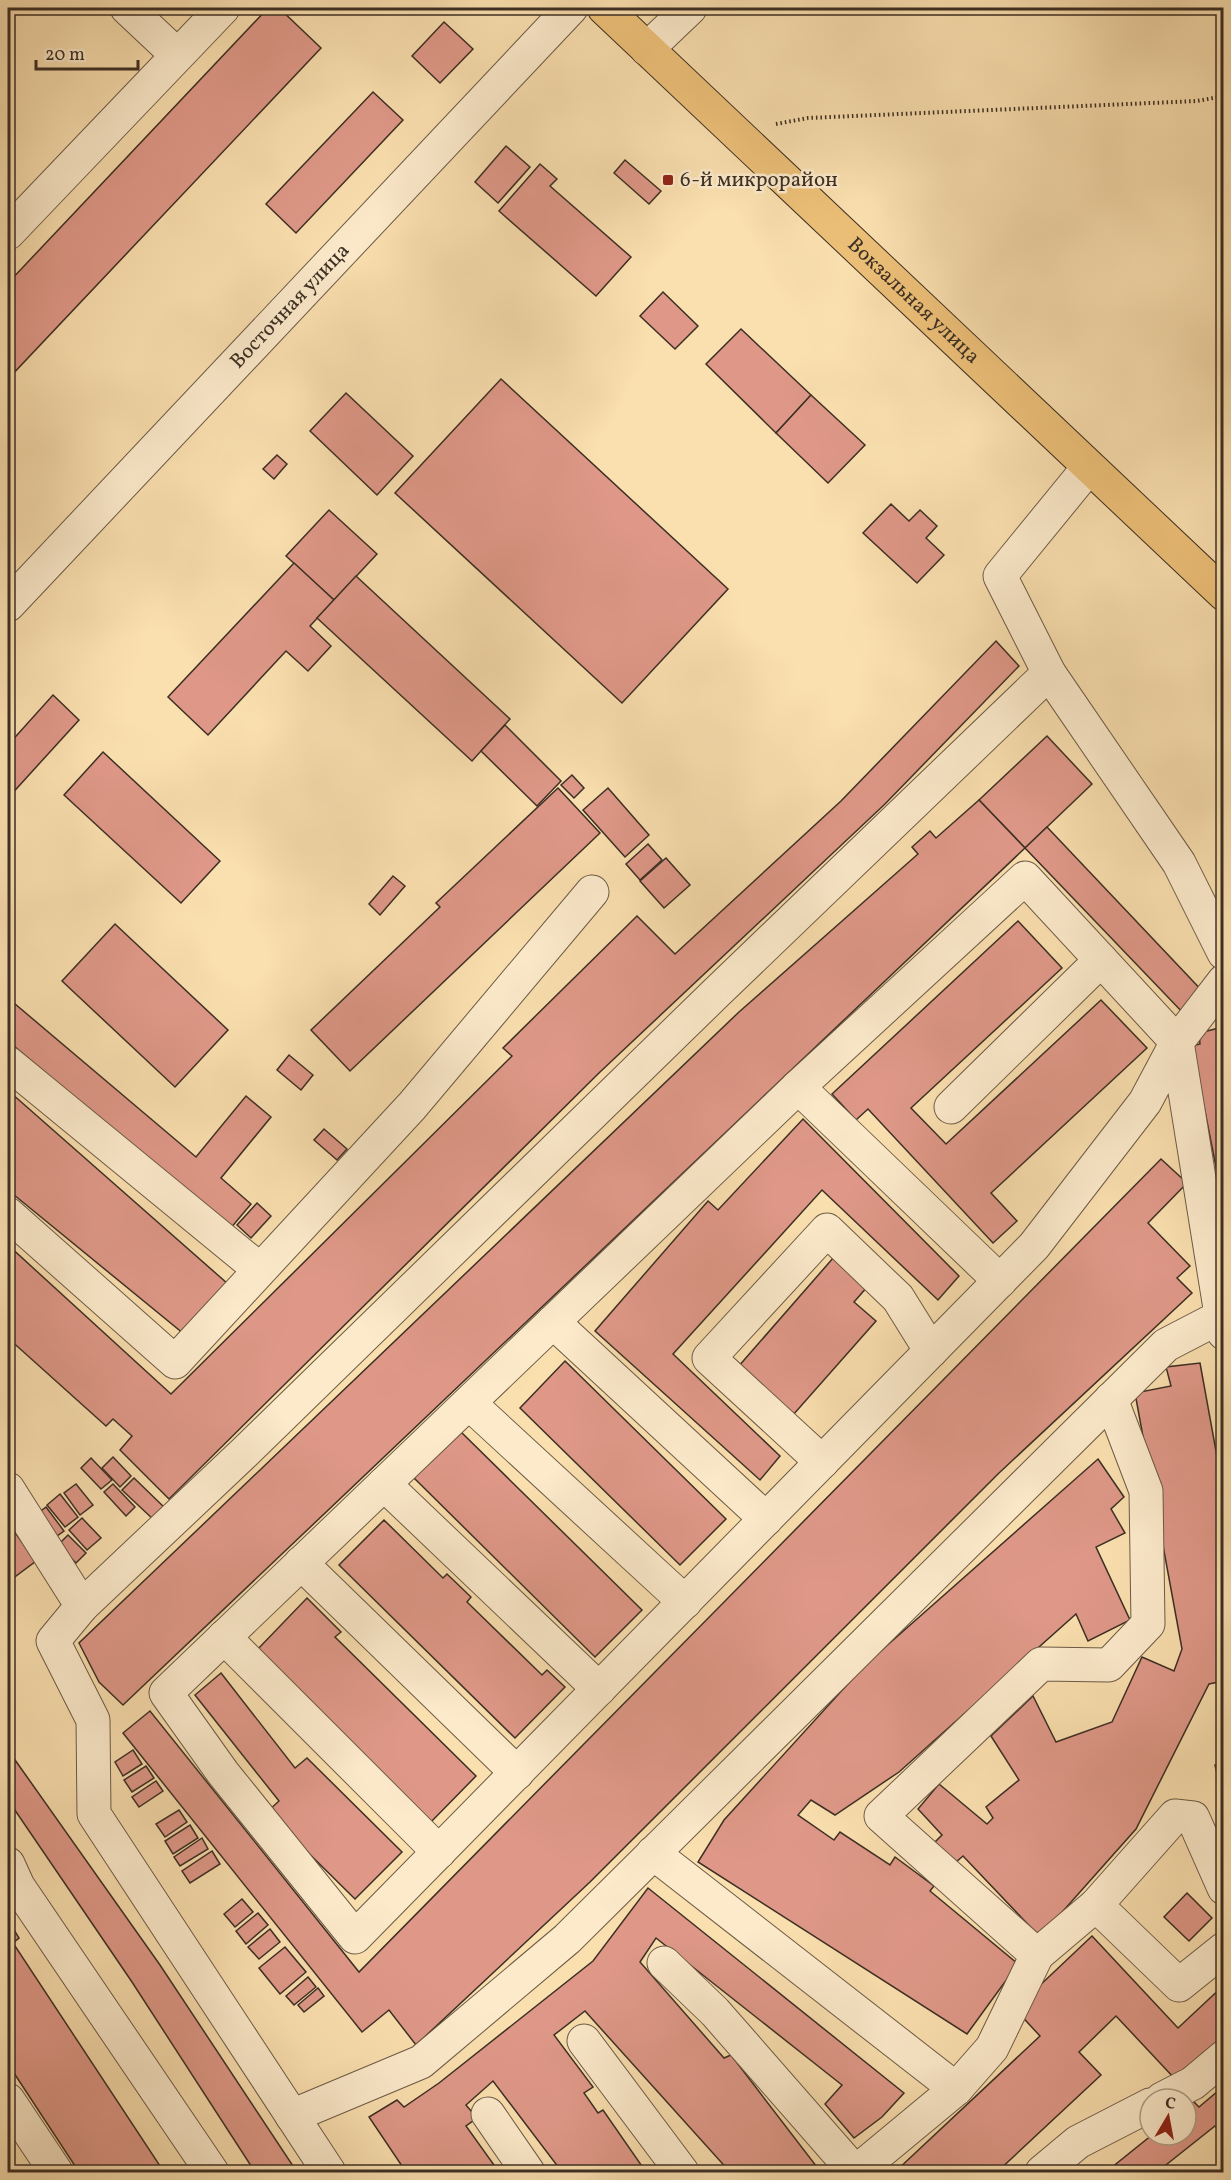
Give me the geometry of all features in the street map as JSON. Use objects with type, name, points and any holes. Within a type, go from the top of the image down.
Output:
[{"type":"main road","name":"Вокзальная улица","points":[[603,8],[1224,594]]},
{"type":"street","points":[[127,8],[177,55]]},
{"type":"street","points":[[8,233],[223,8]]},
{"type":"street","name":"Восточная улица","points":[[8,605],[571,8]]},
{"type":"street","points":[[647,49],[690,8]]},
{"type":"street","points":[[1089,467],[1000,576],[1049,673],[1179,863],[1224,953]]},
{"type":"street","points":[[329,2172],[94,1814],[93,1720],[53,1641],[82,1606],[245,1452],[716,993],[1049,673]]},
{"type":"street","points":[[292,2116],[421,2062],[567,1939],[1166,1345],[1222,1325],[1177,1042],[1025,878],[798,1087],[166,1693],[223,1773],[355,1937],[1035,1246],[1145,1102],[1177,1042],[1224,981]]},
{"type":"street","points":[[8,1214],[175,1362],[412,1106],[592,892]]},
{"type":"street","points":[[951,1107],[1101,960]]},
{"type":"street","points":[[8,1063],[259,1269]]},
{"type":"street","points":[[798,1087],[1000,1281]]},
{"type":"street","points":[[822,1462],[709,1358],[827,1230],[898,1299],[931,1351]]},
{"type":"street","points":[[553,1322],[766,1519]]},
{"type":"street","points":[[1036,1955],[881,1816],[1041,1664],[1109,1665],[1149,1624],[1146,1491],[1111,1399]]},
{"type":"street","points":[[469,1403],[685,1602]]},
{"type":"street","points":[[384,1484],[599,1689]]},
{"type":"street","points":[[8,1489],[82,1606]]},
{"type":"street","points":[[301,1563],[517,1773]]},
{"type":"street","points":[[224,1637],[439,1852]]},
{"type":"street","points":[[664,1963],[715,2012],[855,2172],[956,2089],[992,2048],[1036,1955],[1096,1905],[1175,1816],[1193,1818],[1224,1888]]},
{"type":"street","points":[[653,1853],[956,2089]]},
{"type":"street","points":[[8,1864],[18,1886],[212,2172]]},
{"type":"street","points":[[1096,1905],[1179,1985],[1224,1949]]},
{"type":"street","points":[[584,2041],[682,2172]]},
{"type":"street","points":[[1185,2087],[1224,2057]]},
{"type":"street","points":[[8,2100],[56,2172]]},
{"type":"street","points":[[1042,2172],[1078,2142],[1138,2111]]},
{"type":"street","points":[[488,2114],[528,2172]]},
{"type":"path","points":[[744,141],[763,126],[808,118],[1197,101],[1224,96]]},
{"type":"building","points":[[268,8],[279,8],[321,48],[8,379],[8,283]]},
{"type":"building","points":[[444,22],[473,49],[440,83],[412,56]]},
{"type":"building","points":[[373,92],[403,120],[296,233],[266,204]]},
{"type":"building","points":[[506,146],[530,167],[498,203],[475,182]]},
{"type":"building","points":[[625,160],[661,191],[649,204],[614,173]]},
{"type":"building","points":[[540,164],[557,179],[550,186],[631,257],[596,296],[499,211]]},
{"type":"building","points":[[663,292],[698,326],[675,349],[640,316]]},
{"type":"building","points":[[741,329],[811,395],[776,433],[706,364]]},
{"type":"building","points":[[501,379],[728,589],[622,703],[395,493]]},
{"type":"building","points":[[346,393],[413,456],[377,495],[310,431]]},
{"type":"building","points":[[811,395],[865,445],[828,483],[776,433]]},
{"type":"building","points":[[277,455],[287,464],[274,479],[263,469]]},
{"type":"building","points":[[891,504],[909,521],[920,510],[937,526],[926,538],[944,555],[917,583],[863,533]]},
{"type":"building","points":[[329,510],[377,554],[334,600],[286,556]]},
{"type":"building","points":[[294,563],[334,600],[310,626],[331,646],[308,671],[286,651],[208,735],[168,697]]},
{"type":"building","points":[[356,576],[510,719],[472,761],[317,618]]},
{"type":"building","points":[[996,641],[1019,666],[885,804],[600,1072],[169,1499],[120,1450],[132,1436],[113,1419],[106,1426],[8,1338],[8,1245],[171,1394],[512,1056],[503,1048],[637,916],[675,954],[841,801]]},
{"type":"building","points":[[53,695],[79,720],[8,798],[8,745]]},
{"type":"building","points":[[505,725],[561,781],[537,806],[481,751]]},
{"type":"building","points":[[1047,736],[1092,784],[1025,848],[979,800]]},
{"type":"building","points":[[103,752],[220,861],[181,903],[64,795]]},
{"type":"building","points":[[572,775],[584,788],[574,798],[561,785]]},
{"type":"building","points":[[558,788],[600,833],[350,1071],[311,1030],[440,907],[436,903]]},
{"type":"building","points":[[608,788],[649,835],[625,857],[583,810]]},
{"type":"building","points":[[979,800],[1025,848],[123,1705],[99,1682],[79,1643],[739,1012],[918,854],[912,847],[930,831],[936,838]]},
{"type":"building","points":[[1047,827],[1207,996],[1186,1016],[1025,848]]},
{"type":"building","points":[[648,844],[662,860],[640,880],[626,864]]},
{"type":"building","points":[[666,858],[690,885],[664,908],[640,881]]},
{"type":"building","points":[[393,876],[405,886],[380,915],[369,904]]},
{"type":"building","points":[[1018,921],[1062,968],[911,1108],[946,1144],[1101,1000],[1147,1048],[991,1193],[1017,1221],[993,1243],[868,1109],[856,1120],[832,1094]]},
{"type":"building","points":[[115,924],[228,1030],[175,1087],[62,981]]},
{"type":"building","points":[[8,998],[196,1157],[246,1096],[271,1117],[221,1178],[251,1204],[230,1229],[8,1041]]},
{"type":"building","points":[[1223,1027],[1224,1207],[1192,1046],[1200,1044],[1199,1033]]},
{"type":"building","points":[[289,1055],[313,1075],[301,1090],[277,1070]]},
{"type":"building","points":[[11,1093],[228,1284],[184,1334],[8,1190],[8,1099]]},
{"type":"building","points":[[803,1119],[959,1276],[938,1300],[822,1190],[673,1354],[780,1456],[760,1480],[595,1331],[708,1201],[718,1210]]},
{"type":"building","points":[[324,1129],[347,1149],[337,1160],[314,1140]]},
{"type":"building","points":[[1161,1159],[1187,1183],[1148,1223],[1190,1266],[1177,1278],[1192,1293],[999,1473],[590,1882],[416,2045],[389,2010],[362,2032],[123,1733],[150,1711],[359,1972]]},
{"type":"building","points":[[257,1203],[271,1216],[251,1238],[237,1225]]},
{"type":"building","points":[[834,1257],[868,1286],[854,1302],[876,1321],[793,1415],[738,1367]]},
{"type":"building","points":[[565,1361],[726,1519],[680,1565],[520,1408]]},
{"type":"building","points":[[1200,1363],[1224,1495],[1224,1681],[1209,1684],[1136,1829],[1040,1937],[963,1856],[955,1863],[935,1842],[942,1835],[918,1809],[939,1784],[987,1824],[993,1818],[986,1807],[1019,1780],[991,1736],[1033,1696],[1056,1742],[1112,1722],[1142,1657],[1174,1671],[1182,1649],[1135,1393],[1171,1386],[1166,1367]]},
{"type":"building","points":[[459,1430],[642,1610],[595,1657],[413,1477]]},
{"type":"building","points":[[113,1457],[131,1476],[120,1487],[102,1468]]},
{"type":"building","points":[[91,1458],[112,1480],[101,1489],[81,1468]]},
{"type":"building","points":[[1098,1459],[1124,1497],[1111,1509],[1125,1533],[1096,1547],[1130,1620],[1088,1641],[1076,1614],[899,1772],[835,1815],[811,1800],[798,1815],[834,1840],[840,1832],[890,1865],[895,1857],[934,1886],[930,1891],[1018,1964],[967,2034],[698,1862],[724,1820],[866,1664]]},
{"type":"building","points":[[134,1478],[166,1509],[155,1521],[122,1490]]},
{"type":"building","points":[[76,1484],[93,1505],[80,1515],[64,1493]]},
{"type":"building","points":[[113,1484],[135,1507],[126,1516],[104,1492]]},
{"type":"building","points":[[60,1494],[78,1517],[65,1527],[47,1505]]},
{"type":"building","points":[[46,1507],[64,1531],[54,1538],[37,1514]]},
{"type":"building","points":[[82,1518],[101,1538],[87,1550],[69,1530]]},
{"type":"building","points":[[384,1520],[443,1578],[447,1574],[471,1597],[467,1602],[542,1675],[547,1670],[565,1687],[515,1738],[339,1565]]},
{"type":"building","points":[[8,1523],[36,1561],[8,1582]]},
{"type":"building","points":[[68,1535],[86,1553],[76,1563],[58,1545]]},
{"type":"building","points":[[307,1598],[341,1632],[335,1637],[476,1776],[431,1822],[257,1650]]},
{"type":"building","points":[[221,1673],[295,1768],[307,1758],[402,1852],[355,1899],[267,1812],[279,1801],[195,1695]]},
{"type":"building","points":[[8,1750],[160,1965],[297,2172],[255,2172],[132,1982],[8,1800]]},
{"type":"building","points":[[133,1750],[142,1764],[123,1776],[115,1762]]},
{"type":"building","points":[[1224,1763],[1224,1802],[1215,1765]]},
{"type":"building","points":[[146,1766],[154,1778],[132,1792],[124,1780]]},
{"type":"building","points":[[156,1781],[163,1791],[139,1807],[132,1797]]},
{"type":"building","points":[[179,1810],[187,1822],[165,1837],[156,1824]]},
{"type":"building","points":[[190,1825],[198,1838],[173,1854],[165,1841]]},
{"type":"building","points":[[202,1838],[208,1849],[180,1866],[174,1857]]},
{"type":"building","points":[[212,1851],[220,1864],[190,1883],[182,1871]]},
{"type":"building","points":[[648,1888],[904,2093],[882,2117],[854,2138],[825,2104],[842,2085],[656,1938],[640,1962],[724,2058],[731,2055],[820,2171],[730,2172],[585,2011],[554,2035],[593,2087],[584,2093],[598,2113],[603,2110],[646,2172],[562,2172],[493,2081],[466,2105],[477,2118],[466,2126],[499,2172],[406,2172],[369,2117],[397,2100],[404,2107],[439,2083],[593,1961]]},
{"type":"building","points":[[1187,1893],[1212,1918],[1189,1941],[1164,1917]]},
{"type":"building","points":[[242,1899],[253,1912],[235,1927],[224,1914]]},
{"type":"building","points":[[258,1913],[268,1925],[246,1944],[236,1931]]},
{"type":"building","points":[[8,1920],[19,1938],[13,1943],[164,2172],[79,2172],[8,2064]]},
{"type":"building","points":[[270,1929],[280,1942],[259,1959],[248,1947]]},
{"type":"building","points":[[1092,1936],[1178,2028],[1224,1985],[1224,2043],[1208,2058],[1203,2053],[1175,2079],[1116,2016],[1079,2052],[1101,2075],[997,2172],[895,2172],[1040,2036],[1015,2009]]},
{"type":"building","points":[[285,1947],[306,1972],[280,1994],[259,1968]]},
{"type":"building","points":[[308,1977],[316,1987],[294,2005],[286,1996]]},
{"type":"building","points":[[318,1988],[324,1996],[304,2012],[298,2005]]},
{"type":"building","points":[[1224,2086],[1221,2132],[1215,2126],[1198,2139],[1199,2107]]},
{"type":"building","points":[[1138,2146],[1189,2147],[1157,2172],[1106,2172]]},
{"type":"building","points":[[8,2158],[17,2172],[8,2172]]},
{"type":"place","name":"6-й микрорайон","points":[[668,180]]}]
